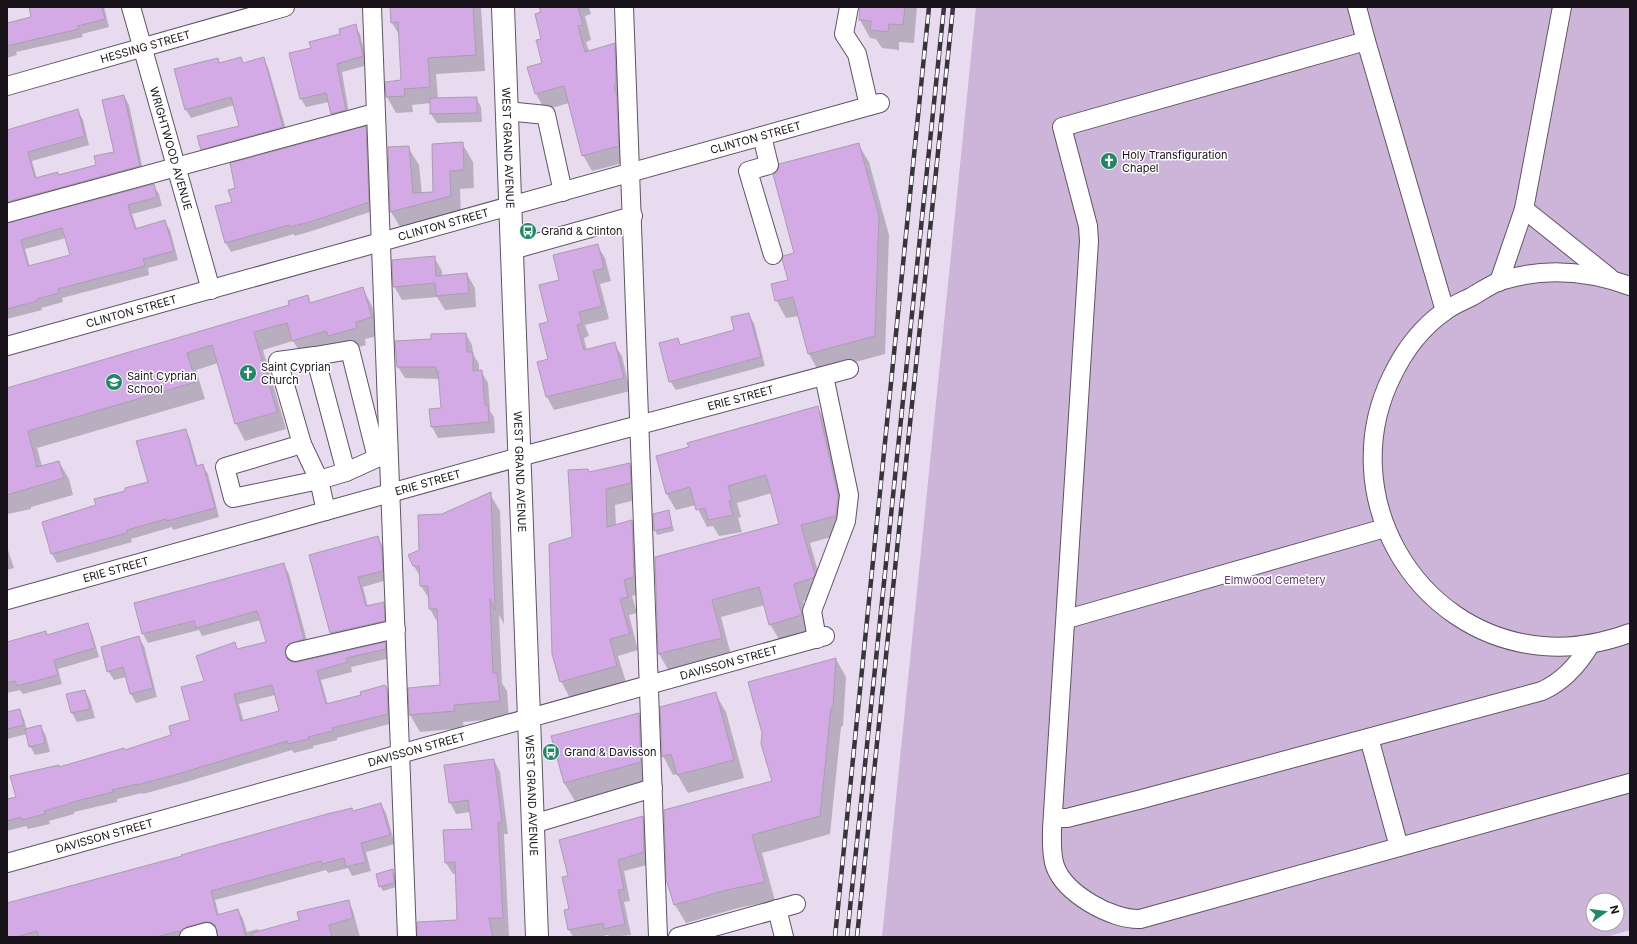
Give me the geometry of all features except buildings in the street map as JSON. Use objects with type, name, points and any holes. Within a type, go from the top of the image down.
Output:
[{"type":"main road","name":"WEST GRAND AVENUE","points":[[503,7],[537,937]]},
{"type":"street","name":"WRIGHTWOOD AVENUE","points":[[131,7],[211,290]]},
{"type":"street","name":"HESSING STREET","points":[[7,86],[285,7]]},
{"type":"street","points":[[372,7],[407,937]]},
{"type":"street","points":[[624,7],[633,216],[658,937]]},
{"type":"street","name":"CLINTON STREET","points":[[7,346],[511,207],[874,104],[857,54],[844,34],[849,7]]},
{"type":"street","points":[[1357,7],[1445,311]]},
{"type":"street","points":[[1498,282],[1524,209],[1562,7]]},
{"type":"street","points":[[1366,41],[1062,127],[1088,226],[1089,241],[1067,619],[1053,818],[1052,852],[1054,865],[1058,873],[1072,889],[1092,904],[1116,915],[1134,919],[1148,917],[1630,782]]},
{"type":"street","points":[[507,111],[546,115],[563,192]]},
{"type":"street","points":[[7,213],[375,113]]},
{"type":"street","points":[[762,136],[769,165],[748,171],[773,255]]},
{"type":"street","points":[[1524,209],[1612,280]]},
{"type":"street","points":[[512,250],[633,216]]},
{"type":"street","points":[[1630,286],[1612,280],[1584,274],[1555,272],[1527,275],[1498,282],[1445,311],[1427,327],[1411,345],[1395,370],[1379,409],[1374,433],[1372,457],[1376,493],[1385,528],[1407,569],[1422,587],[1439,603],[1471,624],[1499,637],[1521,643],[1567,647],[1590,644],[1630,633]]},
{"type":"street","points":[[302,444],[225,467],[233,498],[319,480],[346,472],[377,458],[350,350],[278,361],[302,444],[319,480],[326,511]]},
{"type":"street","points":[[315,356],[346,472]]},
{"type":"street","name":"ERIE STREET","points":[[7,600],[519,457],[849,369]]},
{"type":"street","name":"DAVISSON STREET","points":[[7,863],[821,638],[812,612],[846,521],[849,495],[824,376]]},
{"type":"street","points":[[1067,619],[1385,528]]},
{"type":"street","points":[[295,652],[396,629]]},
{"type":"street","points":[[1053,818],[1067,818],[1081,815],[1542,691],[1554,686],[1566,676],[1581,660],[1590,644]]},
{"type":"street","points":[[1370,738],[1400,847]]},
{"type":"street","points":[[532,824],[653,788]]},
{"type":"street","points":[[678,937],[796,904]]},
{"type":"street","points":[[777,909],[784,937]]},
{"type":"street","points":[[189,937],[207,932],[208,937]]},
{"type":"green space","name":"Elmwood Cemetery","points":[[976,7],[1630,7],[1630,930],[1625,931],[1625,892],[1585,892],[1585,932],[1623,932],[1606,937],[882,937]]},
{"type":"railway","points":[[835,937],[929,7]]},
{"type":"railway","points":[[847,937],[944,7]]},
{"type":"railway","points":[[857,937],[953,7]]},
{"type":"place","name":"Holy Transfiguration Chapel","points":[[1109,161]]},
{"type":"place","name":"Grand & Clinton","points":[[528,231]]},
{"type":"place","name":"Saint Cyprian Church","points":[[248,373]]},
{"type":"place","name":"Saint Cyprian School","points":[[114,382]]},
{"type":"place","name":"Grand & Davisson","points":[[551,752]]}]
